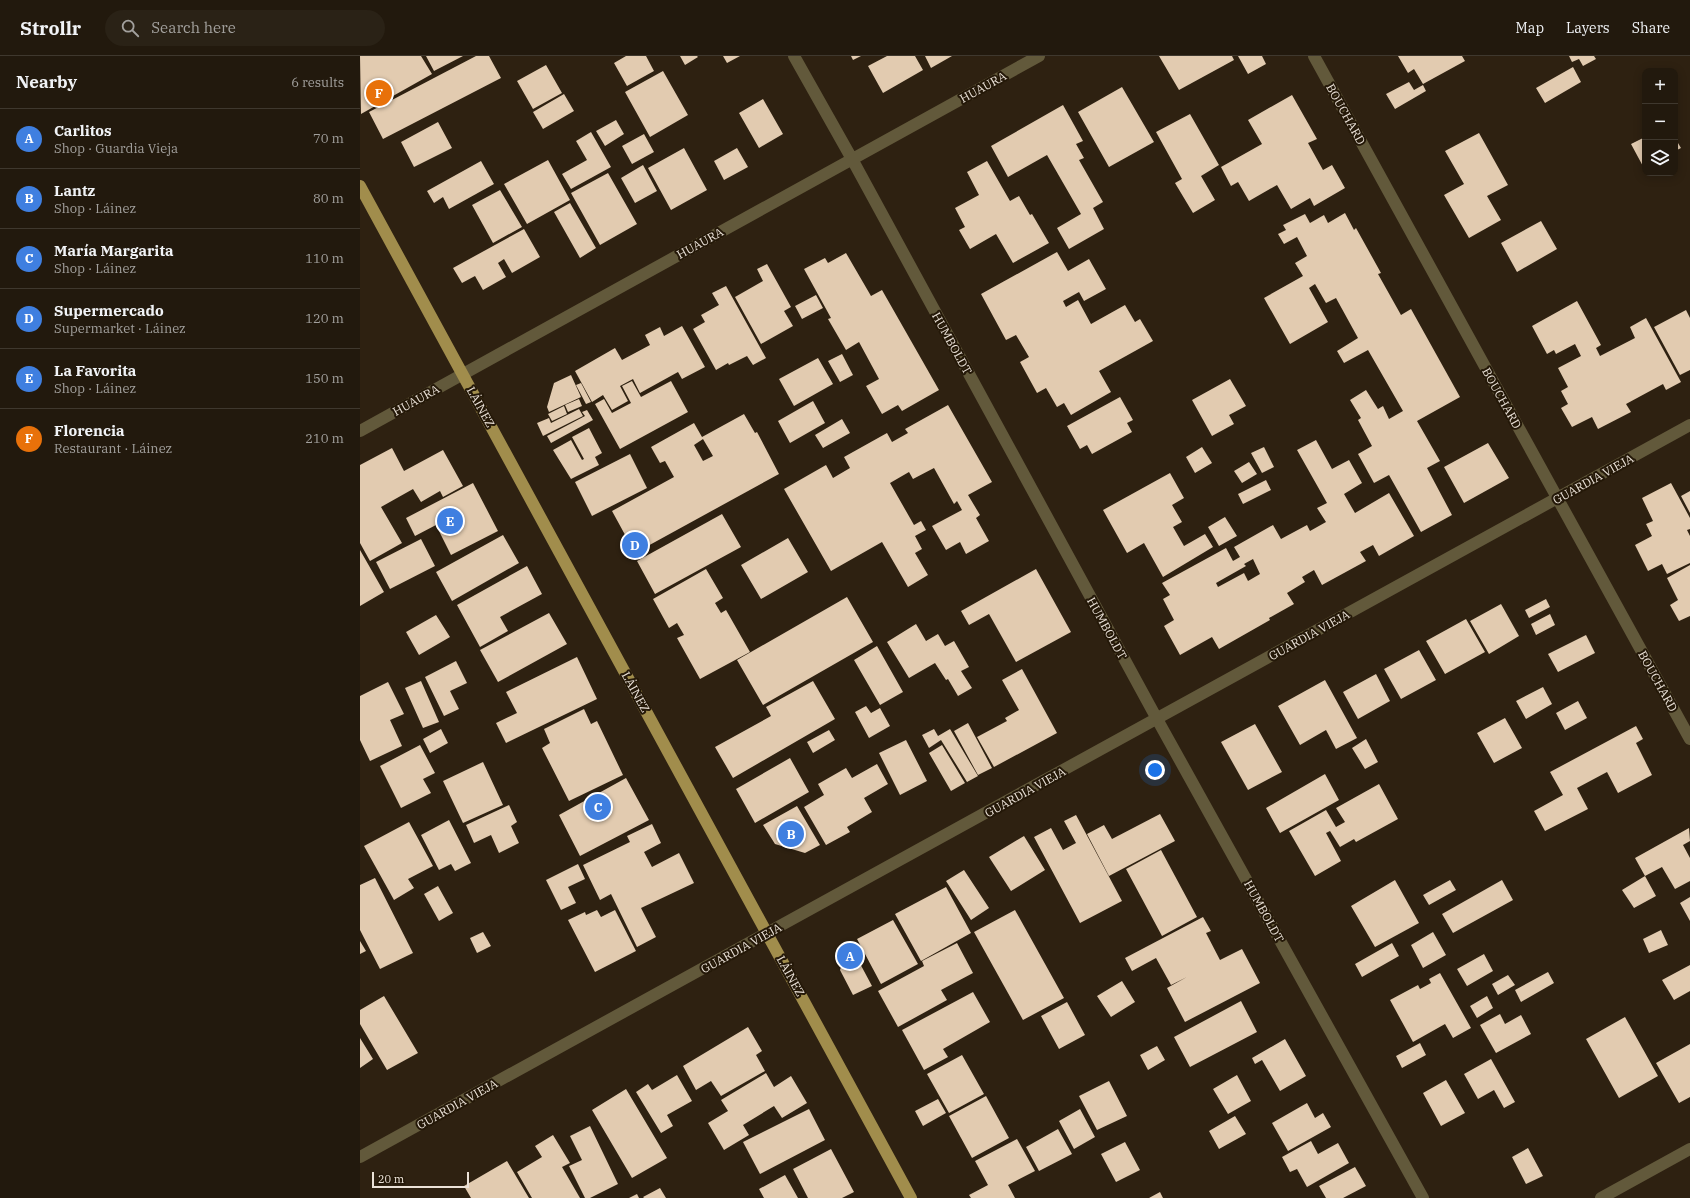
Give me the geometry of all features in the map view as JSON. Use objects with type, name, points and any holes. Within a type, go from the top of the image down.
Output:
[{"type":"main road","name":"LÁINEZ","points":[[360,186],[911,1198]]},
{"type":"street","name":"HUMBOLDT","points":[[794,56],[852,159],[1157,719],[1423,1198]]},
{"type":"street","name":"HUAURA","points":[[360,431],[1039,56]]},
{"type":"street","name":"BOUCHARD","points":[[1314,56],[1690,739]]},
{"type":"street","name":"GUARDIA VIEJA","points":[[360,1157],[768,934],[1690,425]]},
{"type":"street","points":[[1601,1198],[1690,1149]]},
{"type":"building","points":[[360,56],[421,56],[432,74],[361,114]]},
{"type":"building","points":[[426,56],[463,56],[434,71]]},
{"type":"building","points":[[476,56],[489,56],[501,78],[383,139],[369,112]]},
{"type":"building","points":[[626,56],[646,56],[654,71],[627,86],[614,63]]},
{"type":"building","points":[[680,56],[697,56],[698,57],[685,65]]},
{"type":"building","points":[[723,56],[740,56],[727,63]]},
{"type":"building","points":[[851,56],[861,56],[853,60]]},
{"type":"building","points":[[887,56],[915,56],[923,70],[883,93],[868,66]]},
{"type":"building","points":[[925,56],[952,56],[931,68]]},
{"type":"building","points":[[1159,56],[1232,56],[1234,60],[1179,90]]},
{"type":"building","points":[[1238,56],[1262,56],[1266,64],[1248,74]]},
{"type":"building","points":[[1398,56],[1462,56],[1465,61],[1423,84],[1414,69],[1408,73]]},
{"type":"building","points":[[1569,56],[1594,56],[1596,59],[1583,66],[1579,59],[1572,62]]},
{"type":"building","points":[[546,65],[562,93],[533,109],[517,81]]},
{"type":"building","points":[[1573,67],[1581,82],[1545,103],[1536,88]]},
{"type":"building","points":[[663,71],[688,115],[650,137],[625,92]]},
{"type":"building","points":[[1409,82],[1414,90],[1423,85],[1426,91],[1395,109],[1386,94]]},
{"type":"building","points":[[1122,87],[1154,142],[1109,167],[1078,112]]},
{"type":"building","points":[[564,94],[574,111],[543,129],[533,112]]},
{"type":"building","points":[[1292,95],[1317,139],[1308,143],[1323,170],[1332,165],[1345,188],[1314,206],[1310,198],[1291,209],[1277,185],[1249,201],[1238,182],[1231,186],[1221,167],[1262,144],[1248,120]]},
{"type":"building","points":[[763,99],[783,134],[759,148],[739,113]]},
{"type":"building","points":[[1063,105],[1083,141],[1076,144],[1084,158],[1079,160],[1103,202],[1093,208],[1104,229],[1069,249],[1057,228],[1081,214],[1047,155],[1008,177],[991,146]]},
{"type":"building","points":[[1190,114],[1219,165],[1201,176],[1215,200],[1193,213],[1175,183],[1182,179],[1156,132]]},
{"type":"building","points":[[616,120],[624,134],[605,146],[596,131]]},
{"type":"building","points":[[438,122],[452,148],[414,167],[401,142]]},
{"type":"building","points":[[591,132],[611,167],[571,189],[562,174],[587,160],[576,141]]},
{"type":"building","points":[[1479,133],[1508,185],[1487,196],[1501,220],[1469,238],[1444,195],[1464,184],[1445,151]]},
{"type":"building","points":[[644,134],[654,152],[632,164],[622,146]]},
{"type":"building","points":[[1642,138],[1642,164],[1631,144]]},
{"type":"building","points":[[684,148],[707,190],[671,210],[648,168]]},
{"type":"building","points":[[737,148],[748,167],[724,180],[714,161]]},
{"type":"building","points":[[548,160],[570,200],[527,224],[504,184]]},
{"type":"building","points":[[481,161],[494,184],[449,209],[443,197],[434,203],[427,191]]},
{"type":"building","points":[[987,161],[1010,201],[1019,196],[1030,215],[1032,214],[1049,243],[1013,263],[996,234],[970,249],[959,230],[965,227],[955,208],[979,195],[967,172]]},
{"type":"building","points":[[643,165],[657,191],[635,203],[621,178]]},
{"type":"building","points":[[608,173],[637,224],[600,245],[571,193]]},
{"type":"building","points":[[500,190],[522,227],[493,243],[472,205]]},
{"type":"building","points":[[570,203],[596,248],[580,258],[554,212]]},
{"type":"building","points":[[1345,213],[1354,230],[1356,228],[1381,273],[1378,274],[1401,315],[1411,309],[1460,397],[1417,421],[1440,461],[1427,468],[1452,515],[1421,532],[1389,475],[1374,483],[1358,454],[1372,446],[1358,420],[1361,418],[1350,400],[1366,390],[1378,409],[1383,406],[1389,419],[1403,411],[1368,350],[1344,363],[1337,351],[1358,338],[1336,298],[1326,303],[1315,284],[1309,288],[1328,322],[1290,344],[1264,298],[1303,276],[1295,263],[1307,256],[1297,237],[1284,244],[1278,234],[1286,230],[1283,225],[1305,214],[1310,223],[1324,215],[1328,223]]},
{"type":"building","points":[[1541,221],[1557,249],[1517,272],[1501,243]]},
{"type":"building","points":[[524,229],[540,257],[512,273],[504,259],[498,263],[506,277],[483,290],[475,276],[462,283],[453,268]]},
{"type":"building","points":[[1057,252],[1068,271],[1089,259],[1106,289],[1084,301],[1079,292],[1063,301],[1066,307],[1078,300],[1091,324],[1125,305],[1135,322],[1140,319],[1153,341],[1099,371],[1111,392],[1071,415],[1064,403],[1057,407],[1046,388],[1037,393],[1020,362],[1029,357],[1016,335],[1006,340],[981,294]]},
{"type":"building","points":[[846,253],[871,296],[882,290],[939,390],[902,411],[898,405],[882,414],[866,386],[879,379],[859,342],[846,350],[828,319],[831,318],[804,269],[825,258],[828,263]]},
{"type":"building","points":[[767,264],[791,307],[784,311],[793,326],[761,344],[735,297],[763,281],[757,269]]},
{"type":"building","points":[[726,286],[766,358],[753,365],[747,356],[729,365],[728,363],[716,370],[693,329],[705,322],[701,315],[719,305],[712,293]]},
{"type":"building","points":[[816,295],[823,308],[802,319],[795,306]]},
{"type":"building","points":[[1577,301],[1601,345],[1596,348],[1600,356],[1635,338],[1630,327],[1646,318],[1681,382],[1666,390],[1663,384],[1626,404],[1631,412],[1598,429],[1592,417],[1572,427],[1561,408],[1568,404],[1561,391],[1568,387],[1558,368],[1581,356],[1575,344],[1556,354],[1554,350],[1547,354],[1532,326]]},
{"type":"building","points":[[1686,310],[1690,318],[1690,370],[1680,375],[1654,327]]},
{"type":"building","points":[[682,326],[705,367],[682,379],[678,372],[640,393],[633,379],[620,386],[628,401],[612,410],[603,395],[592,402],[575,371],[615,348],[622,360],[650,345],[645,335],[660,327],[664,336]]},
{"type":"building","points":[[842,354],[853,375],[840,382],[828,361]]},
{"type":"building","points":[[818,358],[833,384],[794,406],[779,379]]},
{"type":"building","points":[[571,375],[581,397],[549,412],[547,407],[554,383]]},
{"type":"building","points":[[1230,379],[1246,406],[1229,415],[1234,424],[1212,436],[1192,400]]},
{"type":"building","points":[[632,381],[641,397],[671,381],[688,412],[620,449],[595,404],[604,399],[612,413],[631,403],[622,386]]},
{"type":"building","points":[[581,383],[591,402],[586,404],[576,385]]},
{"type":"building","points":[[1120,397],[1133,420],[1127,423],[1132,432],[1092,454],[1087,445],[1080,449],[1067,426]]},
{"type":"building","points":[[579,399],[582,406],[568,412],[565,405]]},
{"type":"building","points":[[813,401],[825,423],[790,443],[778,421]]},
{"type":"building","points":[[948,405],[992,482],[968,495],[980,515],[976,518],[989,541],[966,554],[960,542],[946,550],[932,526],[962,510],[957,501],[954,504],[934,468],[913,479],[909,472],[890,483],[914,525],[921,521],[926,530],[915,536],[922,549],[915,553],[928,575],[908,587],[882,542],[831,571],[784,489],[826,465],[833,478],[850,468],[844,457],[887,433],[892,442],[908,433],[905,429]]},
{"type":"building","points":[[564,406],[567,414],[552,421],[548,414]]},
{"type":"building","points":[[579,409],[583,416],[543,436],[537,423],[549,418],[551,423]]},
{"type":"building","points":[[587,410],[593,420],[551,443],[547,436],[585,416],[582,412]]},
{"type":"building","points":[[744,414],[755,433],[757,432],[779,474],[635,553],[612,511],[674,477],[665,461],[660,463],[651,447],[694,423],[702,437]],"holes":[[[703,439],[713,456],[703,461],[694,445]]]},
{"type":"building","points":[[842,419],[850,433],[823,448],[815,435]]},
{"type":"building","points":[[589,428],[602,453],[595,457],[599,465],[571,479],[553,450],[571,440],[582,460],[584,459],[572,437]]},
{"type":"building","points":[[1316,440],[1332,469],[1349,460],[1362,483],[1344,494],[1355,513],[1389,493],[1414,536],[1379,556],[1373,545],[1360,552],[1366,561],[1322,585],[1314,570],[1302,577],[1305,582],[1287,593],[1294,604],[1269,618],[1270,620],[1219,649],[1212,637],[1180,655],[1164,626],[1174,620],[1163,599],[1170,595],[1162,583],[1226,548],[1233,561],[1240,557],[1234,547],[1273,525],[1281,539],[1307,525],[1310,531],[1326,522],[1317,508],[1327,503],[1297,450]],"holes":[[[1253,559],[1260,574],[1248,581],[1244,573],[1218,587],[1216,583],[1246,566],[1244,564]]]},
{"type":"building","points":[[1488,443],[1509,478],[1464,503],[1444,467]]},
{"type":"building","points":[[1202,447],[1212,463],[1195,473],[1186,457]]},
{"type":"building","points":[[1264,447],[1274,467],[1262,473],[1251,453]]},
{"type":"building","points":[[392,448],[404,471],[443,450],[463,486],[443,497],[440,491],[421,502],[413,489],[381,507],[402,543],[370,561],[360,543],[360,465]]},
{"type":"building","points":[[630,454],[647,488],[592,516],[575,482]]},
{"type":"building","points":[[1249,462],[1257,474],[1242,483],[1234,471]]},
{"type":"building","points":[[1170,473],[1184,498],[1172,505],[1182,522],[1173,527],[1184,546],[1205,534],[1213,547],[1163,577],[1144,543],[1127,553],[1103,510]]},
{"type":"building","points":[[1266,480],[1271,490],[1243,504],[1238,494]]},
{"type":"building","points":[[473,483],[498,531],[451,555],[436,525],[415,536],[406,518]]},
{"type":"building","points":[[1671,483],[1690,518],[1690,529],[1687,530],[1690,536],[1690,563],[1667,574],[1662,564],[1648,571],[1635,545],[1652,536],[1646,524],[1653,521],[1642,498]]},
{"type":"building","points":[[1690,491],[1690,513],[1681,496]]},
{"type":"building","points":[[722,514],[741,547],[655,594],[637,561]]},
{"type":"building","points":[[1225,517],[1237,536],[1219,546],[1208,527]]},
{"type":"building","points":[[503,535],[519,563],[452,601],[436,572]]},
{"type":"building","points":[[788,538],[808,572],[761,599],[741,565]]},
{"type":"building","points":[[421,539],[435,566],[390,589],[376,562]]},
{"type":"building","points":[[360,550],[384,592],[360,606]]},
{"type":"building","points":[[1690,565],[1690,616],[1679,621],[1670,605],[1678,600],[1667,578]]},
{"type":"building","points":[[527,566],[542,594],[500,617],[508,631],[480,647],[457,605]]},
{"type":"building","points":[[706,569],[723,598],[715,603],[721,613],[726,610],[750,652],[700,679],[677,638],[684,635],[677,623],[669,628],[653,599]]},
{"type":"building","points":[[1036,569],[1071,632],[1016,662],[989,614],[969,625],[961,611]]},
{"type":"building","points":[[847,597],[873,642],[763,705],[737,660]]},
{"type":"building","points":[[1546,599],[1550,607],[1529,618],[1525,610]]},
{"type":"building","points":[[1501,604],[1519,636],[1489,654],[1470,621]]},
{"type":"building","points":[[549,613],[567,644],[498,682],[480,650]]},
{"type":"building","points":[[1550,614],[1555,625],[1536,635],[1531,624]]},
{"type":"building","points":[[436,615],[450,637],[419,655],[406,632]]},
{"type":"building","points":[[1466,619],[1485,652],[1445,674],[1426,641]]},
{"type":"building","points":[[916,624],[926,641],[938,634],[945,646],[954,641],[969,667],[961,671],[972,688],[958,696],[948,679],[946,680],[935,663],[909,678],[887,642]]},
{"type":"building","points":[[1586,635],[1595,653],[1558,672],[1548,654]]},
{"type":"building","points":[[877,646],[903,692],[880,705],[854,660]]},
{"type":"building","points":[[1419,650],[1436,680],[1401,699],[1384,669]]},
{"type":"building","points":[[577,657],[597,699],[506,743],[496,723],[517,713],[506,692]]},
{"type":"building","points":[[456,661],[467,683],[450,691],[459,709],[444,716],[425,677]]},
{"type":"building","points":[[1022,669],[1057,733],[994,767],[977,737],[1007,721],[1005,718],[1019,710],[1002,680]]},
{"type":"building","points":[[1376,674],[1390,701],[1358,719],[1343,692]]},
{"type":"building","points":[[1325,680],[1357,738],[1336,749],[1326,730],[1300,745],[1278,706]]},
{"type":"building","points":[[421,681],[439,722],[423,728],[405,688]]},
{"type":"building","points":[[813,681],[835,719],[733,778],[715,747],[771,716],[766,707]]},
{"type":"building","points":[[388,682],[404,714],[390,720],[402,746],[370,761],[360,740],[360,696]]},
{"type":"building","points":[[1543,687],[1552,704],[1526,719],[1516,701]]},
{"type":"building","points":[[1578,701],[1587,718],[1565,730],[1556,713]]},
{"type":"building","points":[[866,706],[871,713],[880,708],[890,726],[869,738],[855,712]]},
{"type":"building","points":[[584,709],[591,724],[597,721],[623,775],[569,801],[542,748],[550,743],[544,729]]},
{"type":"building","points":[[1505,718],[1522,748],[1494,763],[1477,733]]},
{"type":"building","points":[[968,723],[992,768],[978,775],[954,731]]},
{"type":"building","points":[[1255,724],[1282,772],[1248,790],[1221,742]]},
{"type":"building","points":[[1636,726],[1643,739],[1636,743],[1652,775],[1618,793],[1607,772],[1577,788],[1588,809],[1545,831],[1534,811],[1563,795],[1550,772]]},
{"type":"building","points":[[441,729],[448,743],[430,753],[423,739]]},
{"type":"building","points":[[934,729],[938,736],[950,729],[978,776],[967,782],[941,740],[929,748],[922,735]]},
{"type":"building","points":[[829,730],[835,740],[813,753],[807,742]]},
{"type":"building","points":[[1366,739],[1378,762],[1365,769],[1352,748]]},
{"type":"building","points":[[906,740],[927,781],[900,795],[879,753]]},
{"type":"building","points":[[420,745],[435,773],[423,779],[431,793],[401,808],[380,766]]},
{"type":"building","points":[[942,745],[965,783],[951,791],[929,753]]},
{"type":"building","points":[[790,758],[809,792],[755,823],[736,789]]},
{"type":"building","points":[[483,762],[503,805],[463,823],[443,781]]},
{"type":"building","points":[[877,764],[888,784],[864,798],[872,812],[847,827],[850,832],[826,845],[804,807],[824,795],[818,784],[846,768],[852,778]]},
{"type":"building","points":[[1325,774],[1339,800],[1280,833],[1266,808]]},
{"type":"building","points":[[626,778],[649,820],[580,856],[559,815]]},
{"type":"building","points":[[1379,784],[1398,819],[1356,842],[1354,839],[1340,847],[1330,831],[1326,833],[1341,861],[1315,876],[1289,831],[1326,810],[1336,827],[1345,822],[1336,808]]},
{"type":"building","points":[[509,805],[517,822],[511,826],[519,843],[499,853],[491,835],[474,843],[466,825]]},
{"type":"building","points":[[797,806],[820,845],[805,853],[775,844],[763,825]]},
{"type":"building","points":[[1160,814],[1175,841],[1109,876],[1087,834],[1104,825],[1112,839]]},
{"type":"building","points":[[1076,815],[1122,901],[1080,923],[1034,837],[1051,828],[1063,850],[1076,843],[1064,821]]},
{"type":"building","points":[[449,820],[471,863],[455,871],[451,864],[439,870],[421,835]]},
{"type":"building","points":[[409,822],[433,866],[408,879],[414,888],[394,900],[364,846]]},
{"type":"building","points":[[652,824],[661,843],[644,852],[652,867],[679,853],[694,883],[641,908],[656,937],[637,947],[611,894],[600,900],[583,865],[630,842],[627,836]]},
{"type":"building","points":[[1689,828],[1690,841],[1683,845],[1690,858],[1690,881],[1675,889],[1662,867],[1645,876],[1635,858]]},
{"type":"building","points":[[1024,836],[1045,870],[1011,891],[989,857]]},
{"type":"building","points":[[1161,850],[1197,917],[1162,936],[1126,869]]},
{"type":"building","points":[[578,864],[585,879],[568,887],[576,903],[561,910],[546,880]]},
{"type":"building","points":[[964,870],[989,908],[971,920],[946,881]]},
{"type":"building","points":[[1645,876],[1656,896],[1634,908],[1622,890]]},
{"type":"building","points":[[375,878],[413,953],[380,969],[360,930],[360,885]]},
{"type":"building","points":[[1395,880],[1419,923],[1375,947],[1351,906]]},
{"type":"building","points":[[1450,880],[1456,890],[1429,905],[1423,895]]},
{"type":"building","points":[[1502,880],[1513,900],[1453,933],[1442,914]]},
{"type":"building","points":[[438,886],[453,913],[439,921],[424,894]]},
{"type":"building","points":[[946,887],[971,933],[921,961],[895,914]]},
{"type":"building","points":[[1690,897],[1690,921],[1680,903]]},
{"type":"building","points":[[597,910],[601,917],[615,910],[636,951],[595,972],[568,920],[585,912],[586,915]]},
{"type":"building","points":[[1015,910],[1064,998],[1023,1020],[974,932]]},
{"type":"building","points":[[1203,917],[1211,931],[1206,933],[1220,960],[1242,949],[1260,983],[1185,1022],[1167,988],[1187,977],[1171,985],[1156,958],[1132,971],[1125,958]]},
{"type":"building","points":[[893,920],[918,964],[881,984],[857,939]]},
{"type":"building","points":[[1661,930],[1668,945],[1649,953],[1643,939]]},
{"type":"building","points":[[483,932],[491,946],[477,953],[470,938]]},
{"type":"building","points":[[1433,932],[1446,955],[1423,968],[1411,945]]},
{"type":"building","points":[[360,941],[366,951],[360,954]]},
{"type":"building","points":[[849,943],[872,986],[853,995],[840,970]]},
{"type":"building","points":[[957,943],[973,973],[941,990],[947,1000],[898,1027],[878,991],[924,966],[922,961]]},
{"type":"building","points":[[1392,943],[1399,956],[1362,977],[1355,964]]},
{"type":"building","points":[[1484,954],[1493,971],[1467,986],[1457,969]]},
{"type":"building","points":[[1690,965],[1690,991],[1674,1000],[1662,980]]},
{"type":"building","points":[[1548,972],[1554,983],[1521,1002],[1515,990]]},
{"type":"building","points":[[1440,973],[1471,1028],[1453,1038],[1445,1024],[1413,1042],[1390,1000],[1418,985],[1420,989],[1431,983],[1429,979]]},
{"type":"building","points":[[1508,975],[1515,985],[1498,995],[1492,984]]},
{"type":"building","points":[[1122,981],[1135,1002],[1111,1017],[1097,996]]},
{"type":"building","points":[[973,992],[990,1022],[943,1049],[948,1057],[924,1070],[902,1030]]},
{"type":"building","points":[[384,996],[418,1053],[387,1070],[360,1024],[360,1010]]},
{"type":"building","points":[[1487,996],[1493,1008],[1477,1018],[1470,1006]]},
{"type":"building","points":[[1241,1001],[1257,1032],[1190,1067],[1174,1037]]},
{"type":"building","points":[[1067,1002],[1085,1035],[1059,1049],[1041,1016]]},
{"type":"building","points":[[1500,1014],[1505,1024],[1521,1015],[1531,1034],[1496,1053],[1480,1025]]},
{"type":"building","points":[[1625,1017],[1658,1076],[1619,1098],[1586,1039]]},
{"type":"building","points":[[748,1027],[762,1051],[756,1055],[765,1071],[721,1096],[711,1081],[696,1090],[683,1066]]},
{"type":"building","points":[[360,1038],[373,1059],[360,1068]]},
{"type":"building","points":[[1285,1039],[1306,1076],[1280,1091],[1262,1060],[1255,1064],[1252,1058]]},
{"type":"building","points":[[1420,1043],[1426,1055],[1402,1068],[1396,1056]]},
{"type":"building","points":[[1690,1044],[1690,1097],[1679,1103],[1656,1063]]},
{"type":"building","points":[[1157,1046],[1165,1060],[1148,1070],[1140,1055]]},
{"type":"building","points":[[962,1055],[984,1094],[949,1113],[927,1074]]},
{"type":"building","points":[[1491,1059],[1515,1102],[1504,1108],[1494,1090],[1478,1099],[1464,1074]]},
{"type":"building","points":[[766,1073],[774,1087],[791,1076],[807,1103],[782,1118],[774,1106],[743,1125],[749,1135],[724,1150],[708,1123],[728,1111],[721,1100]]},
{"type":"building","points":[[677,1075],[692,1101],[667,1115],[673,1126],[661,1133],[636,1092],[648,1084],[652,1090]]},
{"type":"building","points":[[1237,1075],[1251,1101],[1228,1114],[1213,1089]]},
{"type":"building","points":[[1446,1080],[1465,1113],[1441,1126],[1423,1093]]},
{"type":"building","points":[[1109,1081],[1127,1116],[1097,1130],[1079,1096]]},
{"type":"building","points":[[626,1089],[667,1158],[632,1178],[592,1110]]},
{"type":"building","points":[[986,1096],[1009,1138],[972,1158],[949,1116]]},
{"type":"building","points":[[938,1099],[946,1113],[923,1126],[915,1111]]},
{"type":"building","points":[[1307,1103],[1315,1118],[1323,1113],[1331,1127],[1288,1151],[1272,1123]]},
{"type":"building","points":[[809,1109],[825,1140],[760,1174],[743,1142]]},
{"type":"building","points":[[1080,1109],[1095,1137],[1074,1149],[1059,1121]]},
{"type":"building","points":[[1235,1116],[1246,1134],[1219,1149],[1209,1131]]},
{"type":"building","points":[[590,1126],[618,1184],[590,1198],[585,1198],[569,1166],[582,1160],[570,1136]]},
{"type":"building","points":[[1058,1129],[1072,1154],[1039,1171],[1026,1147]]},
{"type":"building","points":[[553,1135],[570,1163],[562,1167],[580,1198],[532,1198],[517,1172],[542,1157],[535,1146]]},
{"type":"building","points":[[1017,1139],[1035,1171],[1008,1185],[1015,1198],[971,1198],[969,1195],[988,1185],[975,1161]]},
{"type":"building","points":[[1311,1141],[1318,1154],[1338,1143],[1349,1163],[1307,1187],[1297,1169],[1290,1172],[1282,1157]]},
{"type":"building","points":[[1125,1142],[1140,1170],[1116,1182],[1101,1154]]},
{"type":"building","points":[[1528,1148],[1543,1176],[1526,1184],[1512,1157]]},
{"type":"building","points":[[831,1149],[854,1192],[842,1198],[808,1198],[793,1169]]},
{"type":"building","points":[[507,1161],[529,1198],[471,1198],[464,1186]]},
{"type":"building","points":[[1355,1167],[1366,1186],[1343,1198],[1326,1198],[1319,1186]]},
{"type":"building","points":[[785,1175],[798,1198],[764,1198],[759,1189]]},
{"type":"building","points":[[660,1188],[666,1198],[643,1197]]},
{"type":"building","points":[[1160,1192],[1163,1198],[1149,1198]]},
{"type":"building","points":[[637,1194],[639,1198],[629,1198]]},
{"type":"place","name":"Florencia","points":[[379,93]]},
{"type":"place","name":"La Favorita","points":[[450,521]]},
{"type":"place","name":"Supermercado","points":[[635,545]]},
{"type":"place","name":"María Margarita","points":[[598,807]]},
{"type":"place","name":"Lantz","points":[[791,834]]},
{"type":"place","name":"Carlitos","points":[[850,956]]}]
